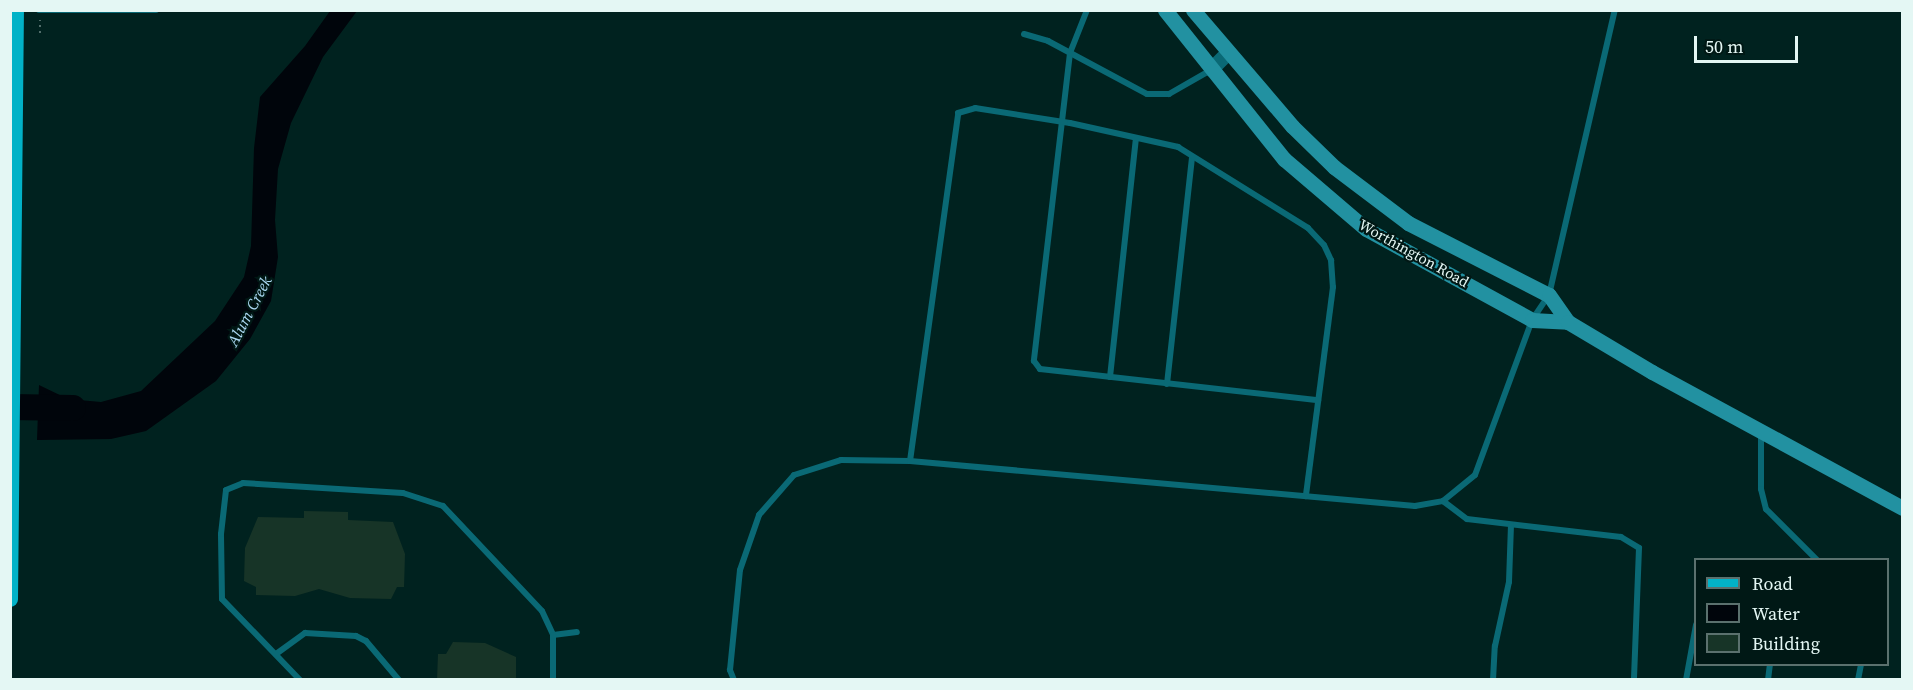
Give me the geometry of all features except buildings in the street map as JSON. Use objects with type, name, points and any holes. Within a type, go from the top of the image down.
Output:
[{"type":"main road","points":[[10,599],[17,244],[16,10]]},
{"type":"main road","name":"Worthington Road","points":[[1165,10],[1284,159],[1365,229],[1532,320],[1568,322]]},
{"type":"main road","name":"Worthington Road","points":[[1193,10],[1227,53],[1334,167],[1408,223],[1549,296],[1568,322],[1902,507]]},
{"type":"street","points":[[1211,69],[1227,53]]},
{"type":"lane","points":[[39,10],[156,10]]},
{"type":"lane","points":[[1088,10],[1070,54],[1034,361],[1040,369],[1318,400]]},
{"type":"lane","points":[[734,680],[730,670],[740,570],[748,540],[771,498],[794,475],[841,460],[910,462],[1415,506],[1443,501],[1475,475],[1532,320],[1549,296],[1615,10]]},
{"type":"lane","points":[[1024,34],[1070,54],[1147,94],[1169,94],[1211,69]]},
{"type":"lane","points":[[910,462],[958,113],[975,108],[1062,122],[1178,147],[1192,158],[1308,228],[1324,245],[1331,260],[1333,287],[1306,496]]},
{"type":"lane","points":[[1110,377],[1136,138]]},
{"type":"lane","points":[[1167,384],[1192,158]]},
{"type":"lane","points":[[1761,430],[1761,489],[1766,509],[1815,558]]},
{"type":"lane","points":[[300,680],[222,598],[221,534],[226,490],[243,483],[403,494],[443,506],[542,611],[553,635],[553,680]]},
{"type":"lane","points":[[1443,501],[1467,519],[1621,537],[1640,548],[1634,680]]},
{"type":"lane","points":[[1493,680],[1495,646],[1509,582],[1511,525]]},
{"type":"lane","points":[[1686,680],[1694,631]]},
{"type":"lane","points":[[553,635],[577,632]]},
{"type":"lane","points":[[276,654],[305,633],[356,636],[366,641],[399,680]]},
{"type":"path","points":[[40,22],[40,33]]},
{"type":"water","points":[[330,11],[357,11],[323,57],[291,123],[278,169],[275,220],[278,257],[271,301],[250,339],[216,381],[146,431],[111,439],[37,440],[39,385],[68,399],[101,402],[141,391],[215,321],[244,277],[251,246],[254,148],[260,97],[305,46]]},
{"type":"waterway","name":"Alum Creek","points":[[10,407],[73,408]]}]
